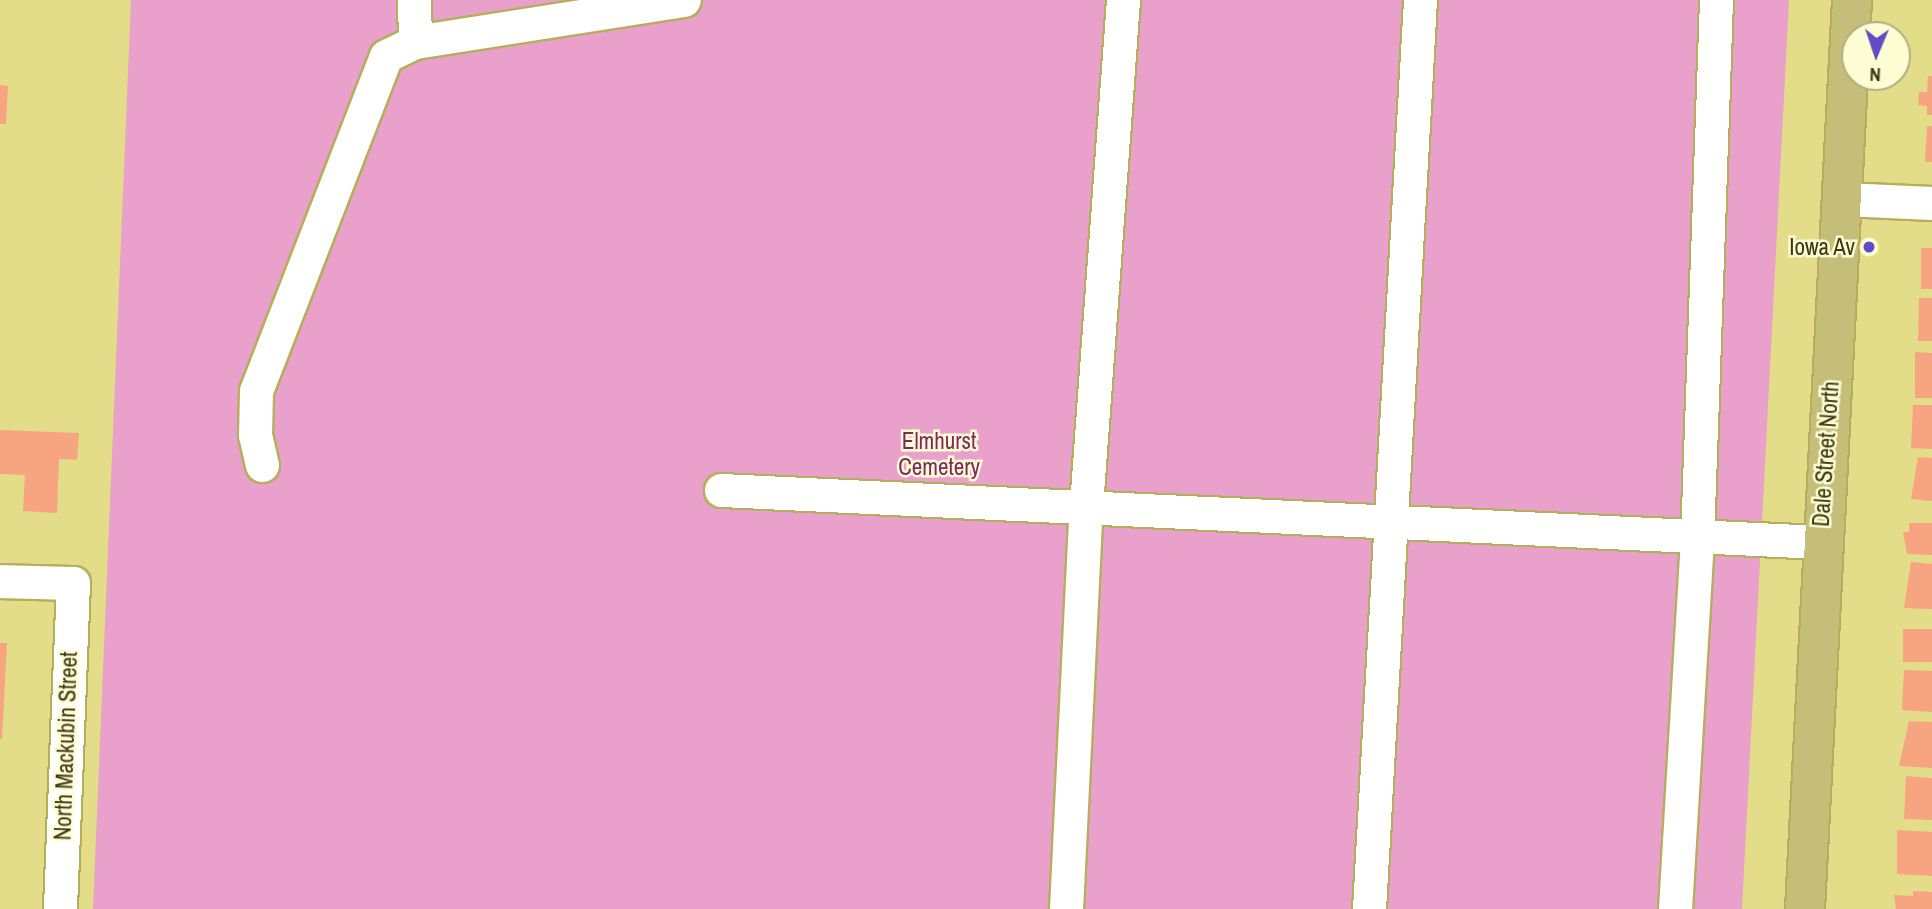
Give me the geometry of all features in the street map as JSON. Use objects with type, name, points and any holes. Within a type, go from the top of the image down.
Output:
[{"type":"main road","name":"Dale Street North","points":[[1805,909],[1821,542],[1843,199],[1852,0]]},
{"type":"street","points":[[414,0],[415,42]]},
{"type":"street","points":[[262,465],[255,435],[256,391],[273,338],[386,56],[415,42],[684,0]]},
{"type":"street","points":[[1066,909],[1086,506],[1123,0]]},
{"type":"street","points":[[1369,909],[1394,521],[1420,0]]},
{"type":"street","points":[[1675,909],[1697,539],[1716,0]]},
{"type":"street","points":[[1843,199],[1932,203]]},
{"type":"street","points":[[722,490],[1394,521],[1697,539],[1821,542]]},
{"type":"street","name":"North Mackubin Street","points":[[0,581],[73,583],[60,909]]},
{"type":"green space","name":"Elmhurst Cemetery","points":[[131,0],[1789,0],[1742,909],[93,909]]},
{"type":"building","points":[[1928,76],[1932,76],[1932,115],[1927,115],[1927,106],[1918,105],[1919,92],[1927,92]]},
{"type":"building","points":[[0,85],[8,86],[6,124],[0,124]]},
{"type":"building","points":[[1927,126],[1932,126],[1932,162],[1925,162]]},
{"type":"building","points":[[1921,248],[1932,248],[1932,289],[1921,289]]},
{"type":"building","points":[[1919,298],[1932,298],[1932,341],[1918,341]]},
{"type":"building","points":[[1915,352],[1932,353],[1932,398],[1915,398]]},
{"type":"building","points":[[1913,405],[1932,405],[1932,449],[1911,448]]},
{"type":"building","points":[[0,430],[79,433],[77,460],[59,459],[57,513],[23,511],[25,475],[0,474]]},
{"type":"building","points":[[1918,457],[1932,458],[1932,501],[1911,499]]},
{"type":"building","points":[[1909,523],[1932,523],[1932,555],[1907,554],[1903,532],[1909,532]]},
{"type":"building","points":[[1911,562],[1932,564],[1932,609],[1904,608]]},
{"type":"building","points":[[1903,629],[1932,629],[1932,662],[1903,662]]},
{"type":"building","points":[[0,643],[7,643],[2,739],[0,739]]},
{"type":"building","points":[[1904,670],[1932,671],[1932,712],[1902,710]]},
{"type":"building","points":[[1909,721],[1932,722],[1932,768],[1899,766]]},
{"type":"building","points":[[1906,776],[1932,778],[1932,820],[1904,819]]},
{"type":"building","points":[[1897,830],[1932,832],[1932,876],[1897,874]]},
{"type":"building","points":[[1913,891],[1932,892],[1932,909],[1896,909],[1894,895],[1913,896]]},
{"type":"place","name":"Iowa Av","points":[[1869,247]]}]
